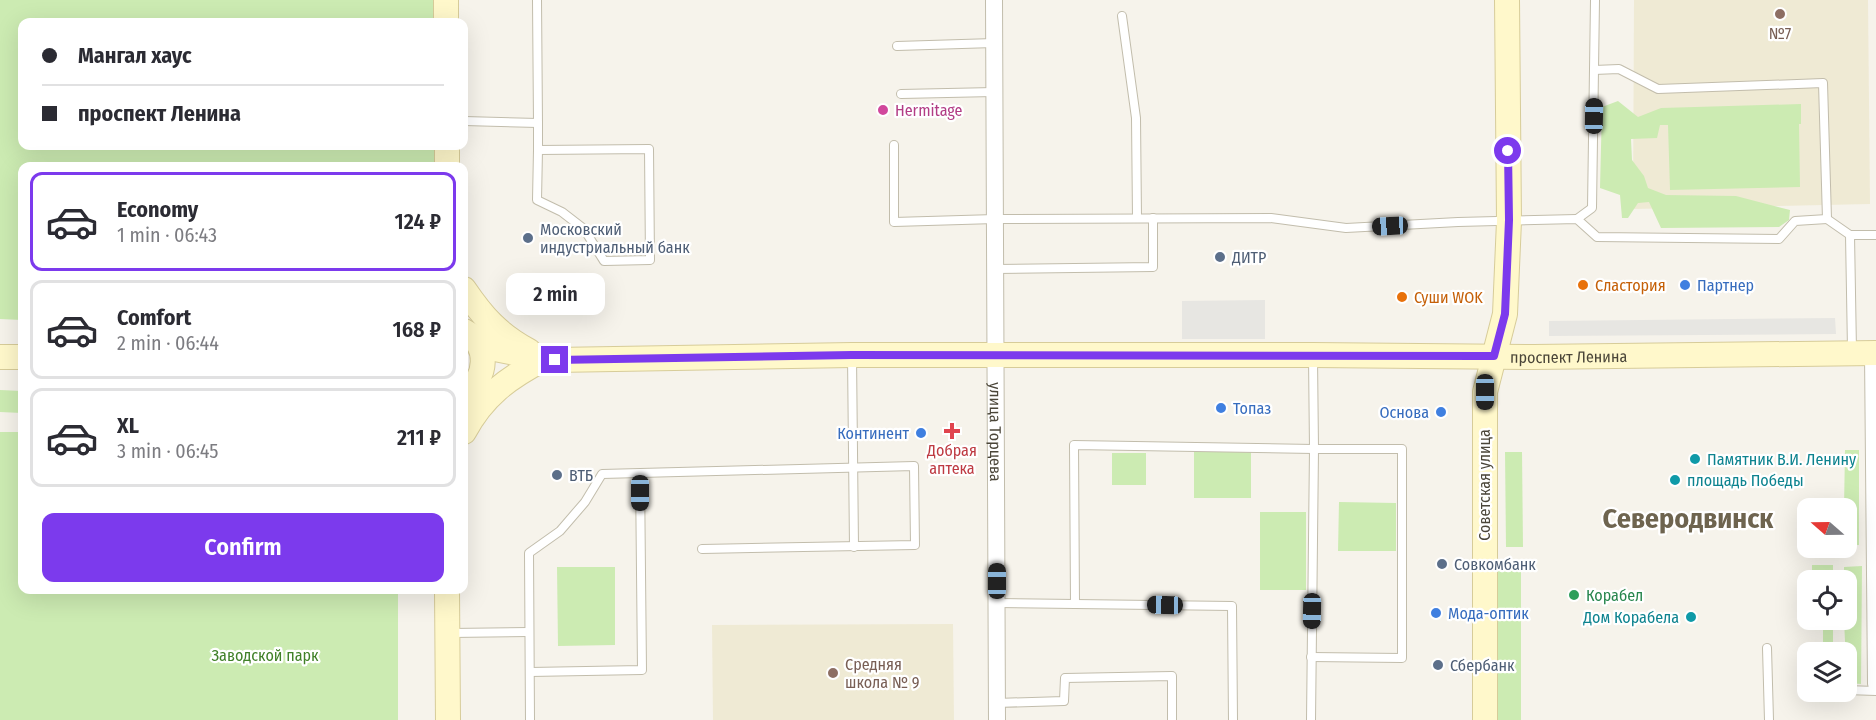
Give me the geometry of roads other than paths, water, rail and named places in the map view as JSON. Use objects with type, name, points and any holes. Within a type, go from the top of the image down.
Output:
[{"type":"main road","points":[[446,0],[446,18]]},
{"type":"main road","name":"Советская улица","points":[[1485,720],[1485,392],[1505,314],[1509,220],[1507,0]]},
{"type":"main road","points":[[468,295],[484,318],[501,333],[544,359]]},
{"type":"main road","points":[[468,333],[544,359]]},
{"type":"main road","points":[[468,333],[483,359],[482,370],[471,386]]},
{"type":"main road","name":"проспект Ленина","points":[[544,359],[852,355],[1494,356],[1867,353]]},
{"type":"main road","points":[[0,357],[18,357]]},
{"type":"main road","points":[[471,386],[544,359]]},
{"type":"main road","points":[[468,424],[485,401],[501,385],[544,359]]},
{"type":"main road","points":[[447,594],[448,720]]},
{"type":"street","name":"улица Торцева","points":[[994,0],[997,712]]},
{"type":"street","points":[[1867,353],[1876,684]]},
{"type":"lane","points":[[537,0],[537,200],[561,212],[584,230],[604,261],[650,260],[649,149],[538,150]]},
{"type":"lane","points":[[894,145],[894,222],[995,219],[1271,218],[1346,228],[1577,219],[1592,208],[1595,0]]},
{"type":"lane","points":[[1122,16],[1136,117],[1137,218]]},
{"type":"lane","points":[[897,46],[994,43]]},
{"type":"lane","points":[[1594,70],[1619,69],[1658,89],[1823,83],[1827,219]]},
{"type":"lane","points":[[902,93],[994,92]]},
{"type":"lane","points":[[468,121],[538,123]]},
{"type":"lane","points":[[995,269],[1153,267],[1154,218]]},
{"type":"lane","points":[[1577,219],[1597,237],[1779,239],[1795,221],[1827,219],[1850,235],[1876,235]]},
{"type":"lane","points":[[1850,235],[1867,353]]},
{"type":"lane","points":[[852,355],[854,547]]},
{"type":"lane","points":[[1311,720],[1313,355]]},
{"type":"lane","points":[[1075,604],[1074,445],[1314,449],[1402,448],[1402,658],[1311,657]]},
{"type":"lane","points":[[530,720],[529,553],[560,531],[585,502],[602,474],[914,466],[915,545],[702,549]]},
{"type":"lane","points":[[530,672],[642,670],[640,474]]},
{"type":"lane","points":[[997,603],[1232,606],[1233,720]]},
{"type":"lane","points":[[447,633],[529,632]]},
{"type":"lane","points":[[1767,648],[1769,720]]},
{"type":"lane","points":[[997,712],[1064,701],[1065,678],[1172,676],[1172,720]]},
{"type":"lane","points":[[1857,690],[1876,691]]},
{"type":"place","name":"№7","points":[[1780,14]]},
{"type":"place","name":"Hermitage","points":[[883,110]]},
{"type":"place","name":"Московский индустриальный банк","points":[[528,238]]},
{"type":"place","name":"ДИТР","points":[[1220,257]]},
{"type":"place","name":"Сластория","points":[[1583,285]]},
{"type":"place","name":"Партнер","points":[[1685,285]]},
{"type":"place","name":"Суши WOK","points":[[1402,297]]},
{"type":"place","name":"Топаз","points":[[1221,408]]},
{"type":"place","name":"Основа","points":[[1441,412]]},
{"type":"place","name":"Добрая аптека","points":[[952,431]]},
{"type":"place","name":"Континент","points":[[921,433]]},
{"type":"place","name":"Памятник В.И. Ленину","points":[[1695,459]]},
{"type":"place","name":"ВТБ","points":[[557,475]]},
{"type":"place","name":"площадь Победы","points":[[1675,480]]},
{"type":"place","name":"Совкомбанк","points":[[1442,564]]},
{"type":"place","name":"Корабел","points":[[1574,595]]},
{"type":"place","name":"Мода-оптик","points":[[1436,613]]},
{"type":"place","name":"Дом Корабела","points":[[1691,617]]},
{"type":"place","name":"Сбербанк","points":[[1438,665]]},
{"type":"place","name":"Средняя школа № 9","points":[[833,673]]},
{"type":"district","name":"Северодвинск","points":[[1688,518]]},
{"type":"park label","name":"Заводской парк","points":[[265,655]]}]
